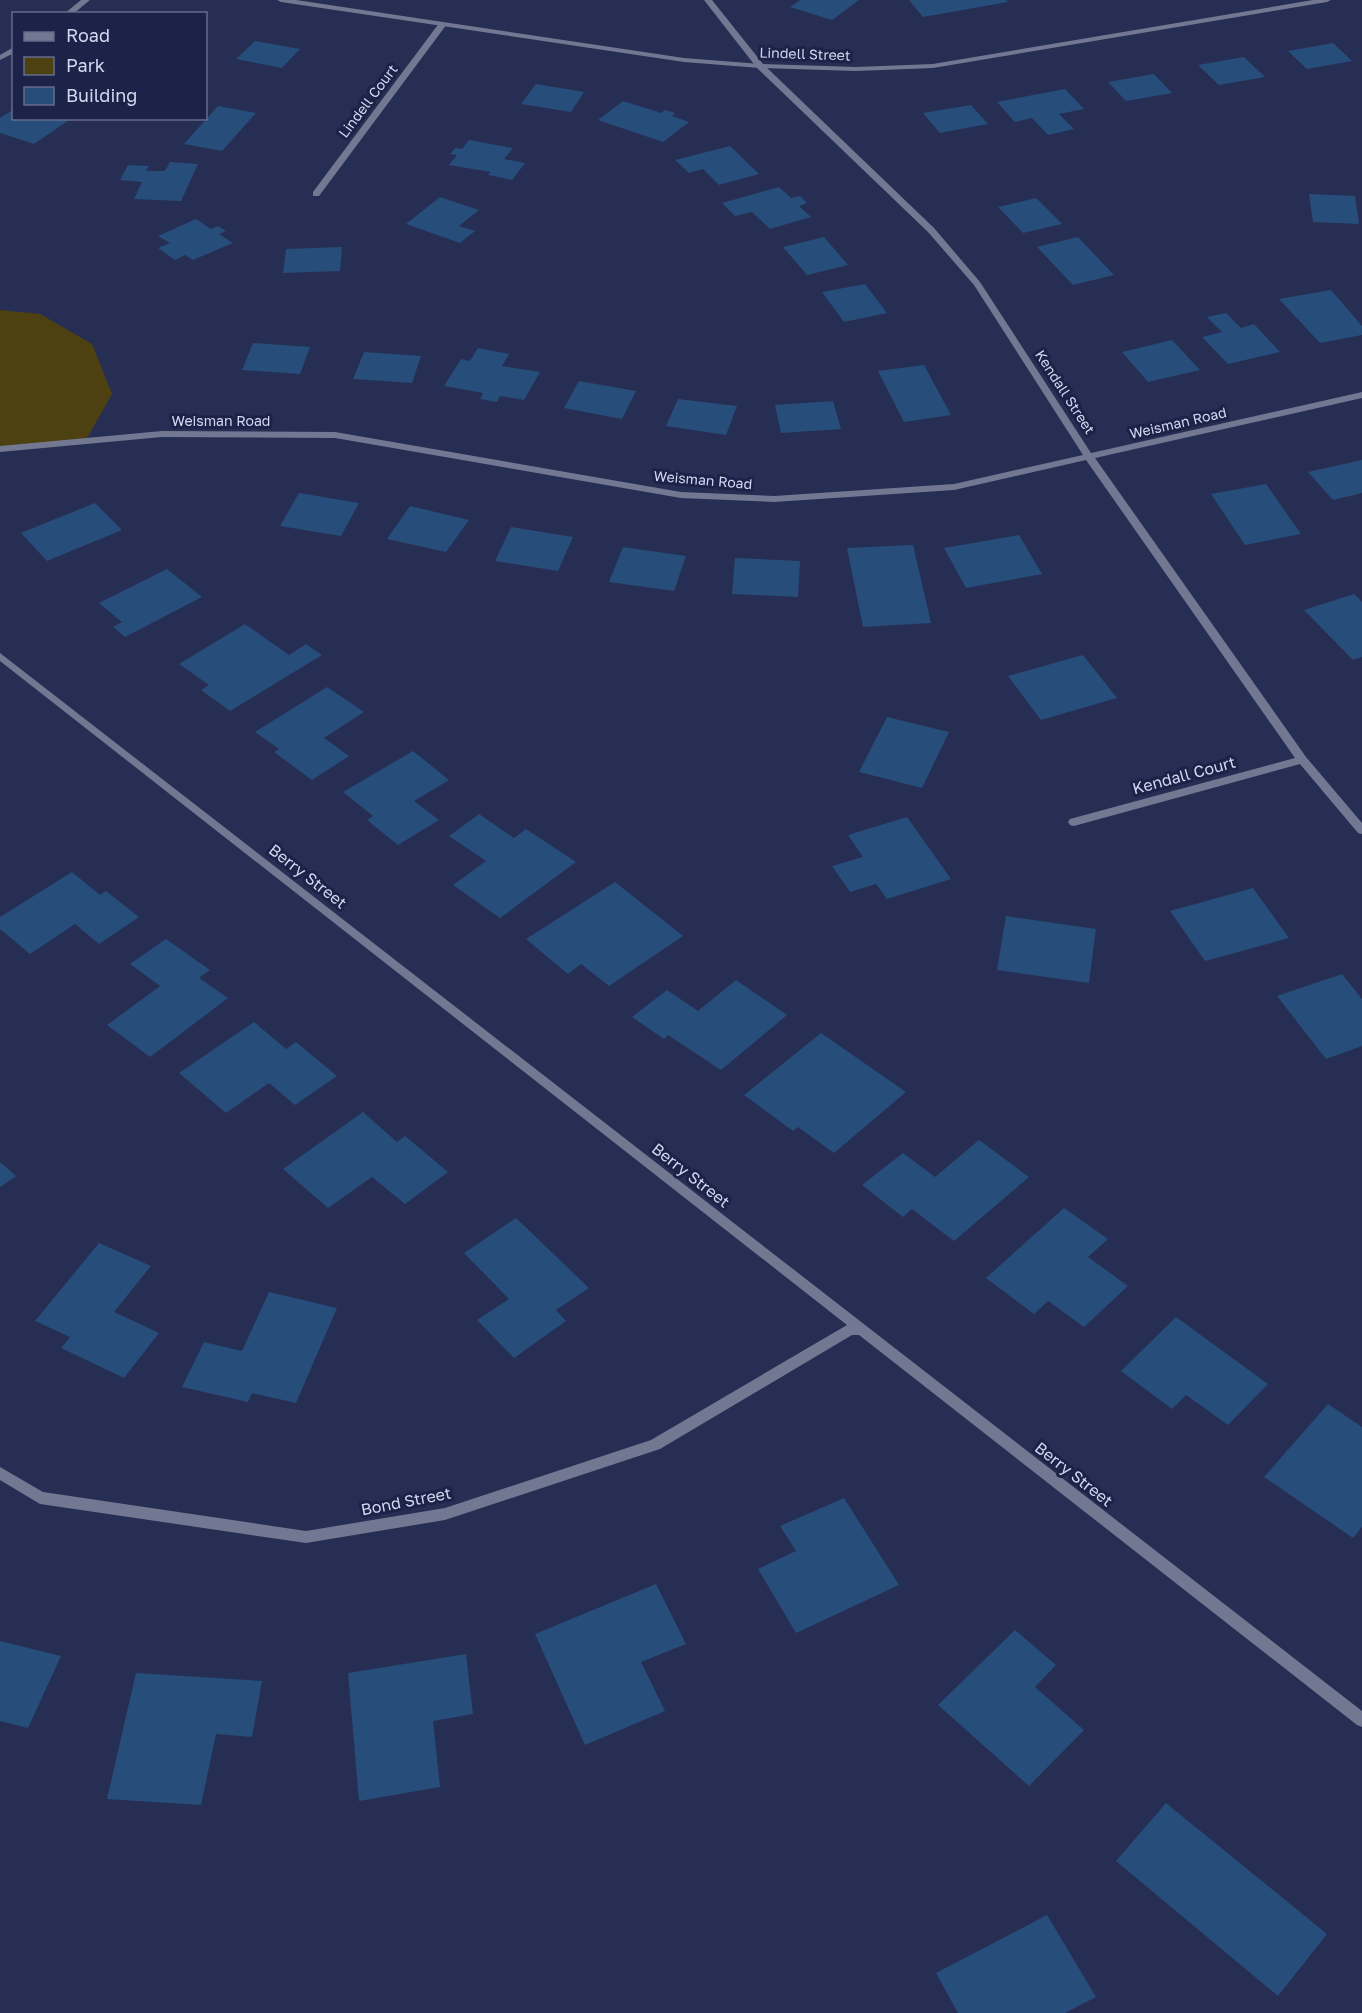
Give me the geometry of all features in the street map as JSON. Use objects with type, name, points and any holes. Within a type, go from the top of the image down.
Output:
[{"type":"street","points":[[70,12],[86,0]]},
{"type":"street","name":"Lindell Street","points":[[282,0],[684,60],[760,66],[856,69],[933,66],[1328,0]]},
{"type":"street","name":"Kendall Street","points":[[708,0],[760,66],[931,230],[976,284],[1089,457],[1302,760],[1362,830]]},
{"type":"street","name":"Lindell Court","points":[[316,194],[443,24]]},
{"type":"street","name":"Weisman Road","points":[[0,448],[162,434],[335,435],[681,495],[774,500],[954,487],[1362,395]]},
{"type":"street","name":"Berry Street","points":[[0,656],[1362,1720]]},
{"type":"street","name":"Kendall Court","points":[[1074,822],[1302,760]]},
{"type":"street","name":"Bond Street","points":[[0,1473],[40,1498],[306,1537],[433,1516],[655,1445],[850,1330],[861,1329]]},
{"type":"green space","points":[[0,310],[40,314],[92,344],[112,394],[86,440],[0,449]]},
{"type":"building","points":[[800,0],[859,0],[832,20],[790,7]]},
{"type":"building","points":[[909,0],[1006,0],[1008,2],[923,17]]},
{"type":"building","points":[[255,41],[300,49],[282,68],[236,59]]},
{"type":"building","points":[[1333,43],[1352,61],[1307,69],[1288,51]]},
{"type":"building","points":[[1244,57],[1265,77],[1219,85],[1198,65]]},
{"type":"building","points":[[1154,74],[1172,93],[1126,101],[1108,82]]},
{"type":"building","points":[[536,84],[584,92],[571,112],[521,104]]},
{"type":"building","points":[[1065,89],[1084,109],[1059,114],[1074,129],[1048,135],[1032,118],[1015,122],[997,102]]},
{"type":"building","points":[[623,101],[661,113],[665,110],[675,113],[672,116],[689,122],[663,142],[598,120]]},
{"type":"building","points":[[971,105],[988,124],[940,133],[923,113]]},
{"type":"building","points":[[218,106],[256,113],[222,151],[184,144]]},
{"type":"building","points":[[12,110],[12,120],[69,120],[34,144],[0,133],[0,118]]},
{"type":"building","points":[[469,140],[513,148],[504,159],[525,163],[512,180],[488,175],[491,172],[449,165],[457,155],[450,154],[455,148],[462,149]]},
{"type":"building","points":[[730,146],[759,174],[719,185],[703,169],[689,173],[675,160]]},
{"type":"building","points":[[170,162],[198,164],[181,201],[134,199],[142,182],[120,180],[128,165],[149,166],[146,171],[165,171]]},
{"type":"building","points":[[779,187],[791,198],[800,196],[807,203],[799,206],[811,217],[770,229],[752,212],[735,216],[722,203]]},
{"type":"building","points":[[1309,194],[1355,196],[1359,224],[1313,222]]},
{"type":"building","points":[[440,197],[479,210],[459,226],[475,231],[460,243],[406,224]]},
{"type":"building","points":[[1036,198],[1062,224],[1023,233],[998,207]]},
{"type":"building","points":[[196,219],[211,229],[218,226],[226,231],[219,234],[233,243],[193,260],[185,255],[175,260],[158,248],[170,243],[158,236]]},
{"type":"building","points":[[824,237],[848,265],[807,275],[783,247]]},
{"type":"building","points":[[1078,237],[1114,275],[1073,285],[1037,247]]},
{"type":"building","points":[[342,247],[340,271],[283,273],[286,249]]},
{"type":"building","points":[[865,284],[887,313],[844,322],[822,292]]},
{"type":"building","points":[[1331,290],[1362,326],[1362,335],[1320,343],[1279,299]]},
{"type":"building","points":[[1226,313],[1241,328],[1254,324],[1280,352],[1228,364],[1202,337],[1222,332],[1207,317]]},
{"type":"building","points":[[1172,340],[1200,370],[1148,382],[1122,352]]},
{"type":"building","points":[[253,343],[310,347],[300,374],[242,370]]},
{"type":"building","points":[[478,348],[509,354],[502,366],[540,372],[524,400],[500,396],[497,402],[480,399],[483,393],[444,386],[461,359],[470,361]]},
{"type":"building","points":[[364,352],[421,356],[412,383],[353,379]]},
{"type":"building","points":[[924,365],[951,415],[904,422],[878,371]]},
{"type":"building","points":[[579,381],[636,391],[622,419],[564,408]]},
{"type":"building","points":[[678,399],[737,406],[726,435],[666,426]]},
{"type":"building","points":[[833,401],[841,429],[781,433],[775,405]]},
{"type":"building","points":[[1362,460],[1362,493],[1333,500],[1308,472]]},
{"type":"building","points":[[1266,484],[1301,534],[1245,545],[1211,494]]},
{"type":"building","points":[[299,493],[359,503],[341,536],[280,526]]},
{"type":"building","points":[[95,503],[122,530],[47,561],[21,533]]},
{"type":"building","points":[[410,506],[469,520],[446,552],[387,539]]},
{"type":"building","points":[[511,527],[573,537],[558,571],[495,561]]},
{"type":"building","points":[[1019,535],[1042,574],[966,588],[944,548]]},
{"type":"building","points":[[913,545],[931,623],[863,627],[847,548]]},
{"type":"building","points":[[623,547],[686,556],[674,591],[609,582]]},
{"type":"building","points":[[735,558],[800,561],[798,597],[732,594]]},
{"type":"building","points":[[167,569],[202,597],[125,637],[113,627],[122,622],[99,603]]},
{"type":"building","points":[[1354,594],[1362,602],[1362,657],[1353,660],[1304,610]]},
{"type":"building","points":[[245,624],[289,655],[306,644],[322,655],[230,711],[201,690],[209,685],[179,664]]},
{"type":"building","points":[[1083,655],[1117,698],[1041,720],[1008,676]]},
{"type":"building","points":[[327,687],[364,712],[324,738],[349,756],[312,780],[274,752],[279,749],[255,732]]},
{"type":"building","points":[[887,717],[949,732],[922,788],[859,772]]},
{"type":"building","points":[[413,751],[449,780],[414,801],[439,820],[398,845],[367,820],[373,816],[343,792]]},
{"type":"building","points":[[479,814],[514,838],[526,829],[576,862],[500,918],[453,885],[486,861],[449,836]]},
{"type":"building","points":[[907,817],[951,879],[887,899],[876,884],[850,892],[832,866],[863,857],[848,835]]},
{"type":"building","points":[[72,872],[100,895],[106,891],[139,917],[99,944],[75,924],[30,954],[0,929],[0,917]]},
{"type":"building","points":[[615,882],[683,936],[609,986],[581,964],[568,974],[526,939]]},
{"type":"building","points":[[1253,888],[1289,938],[1205,961],[1170,911]]},
{"type":"building","points":[[1006,916],[1096,929],[1089,983],[997,970]]},
{"type":"building","points":[[166,939],[210,970],[199,978],[228,998],[150,1057],[107,1025],[160,986],[130,964]]},
{"type":"building","points":[[1342,974],[1362,999],[1362,1046],[1326,1059],[1277,996]]},
{"type":"building","points":[[736,980],[787,1015],[721,1070],[668,1035],[664,1039],[632,1017],[667,990],[698,1011]]},
{"type":"building","points":[[254,1022],[286,1049],[296,1042],[337,1076],[295,1105],[269,1083],[226,1113],[179,1073]]},
{"type":"building","points":[[821,1033],[906,1092],[834,1153],[798,1127],[793,1131],[744,1095]]},
{"type":"building","points":[[363,1112],[397,1142],[405,1136],[448,1172],[405,1204],[372,1177],[328,1208],[283,1169]]},
{"type":"building","points":[[979,1140],[1029,1177],[954,1241],[912,1209],[903,1217],[862,1185],[903,1153],[935,1177]]},
{"type":"building","points":[[0,1162],[16,1176],[0,1187]]},
{"type":"building","points":[[1064,1208],[1108,1239],[1088,1257],[1128,1286],[1084,1327],[1048,1301],[1034,1314],[986,1278]]},
{"type":"building","points":[[516,1218],[589,1288],[556,1310],[566,1321],[514,1358],[477,1320],[509,1299],[464,1253]]},
{"type":"building","points":[[99,1243],[151,1266],[114,1312],[159,1333],[124,1378],[61,1348],[70,1337],[35,1321]]},
{"type":"building","points":[[269,1292],[337,1308],[296,1403],[252,1393],[248,1402],[182,1387],[204,1342],[242,1351]]},
{"type":"building","points":[[1176,1317],[1268,1384],[1228,1425],[1186,1395],[1172,1409],[1121,1371]]},
{"type":"building","points":[[1328,1404],[1362,1427],[1362,1527],[1353,1538],[1264,1477]]},
{"type":"building","points":[[844,1498],[899,1585],[796,1633],[758,1569],[796,1551],[780,1526]]},
{"type":"building","points":[[656,1584],[686,1644],[641,1662],[665,1711],[585,1745],[535,1634]]},
{"type":"building","points":[[1015,1630],[1056,1665],[1035,1687],[1084,1730],[1029,1786],[938,1705]]},
{"type":"building","points":[[0,1641],[61,1656],[28,1728],[0,1721]]},
{"type":"building","points":[[466,1654],[473,1714],[433,1721],[440,1787],[359,1801],[348,1673]]},
{"type":"building","points":[[136,1673],[262,1681],[252,1737],[216,1734],[201,1805],[107,1799]]},
{"type":"building","points":[[1166,1803],[1327,1934],[1278,1996],[1116,1861]]},
{"type":"building","points":[[1047,1915],[1096,1997],[1065,2013],[958,2013],[936,1973]]}]
